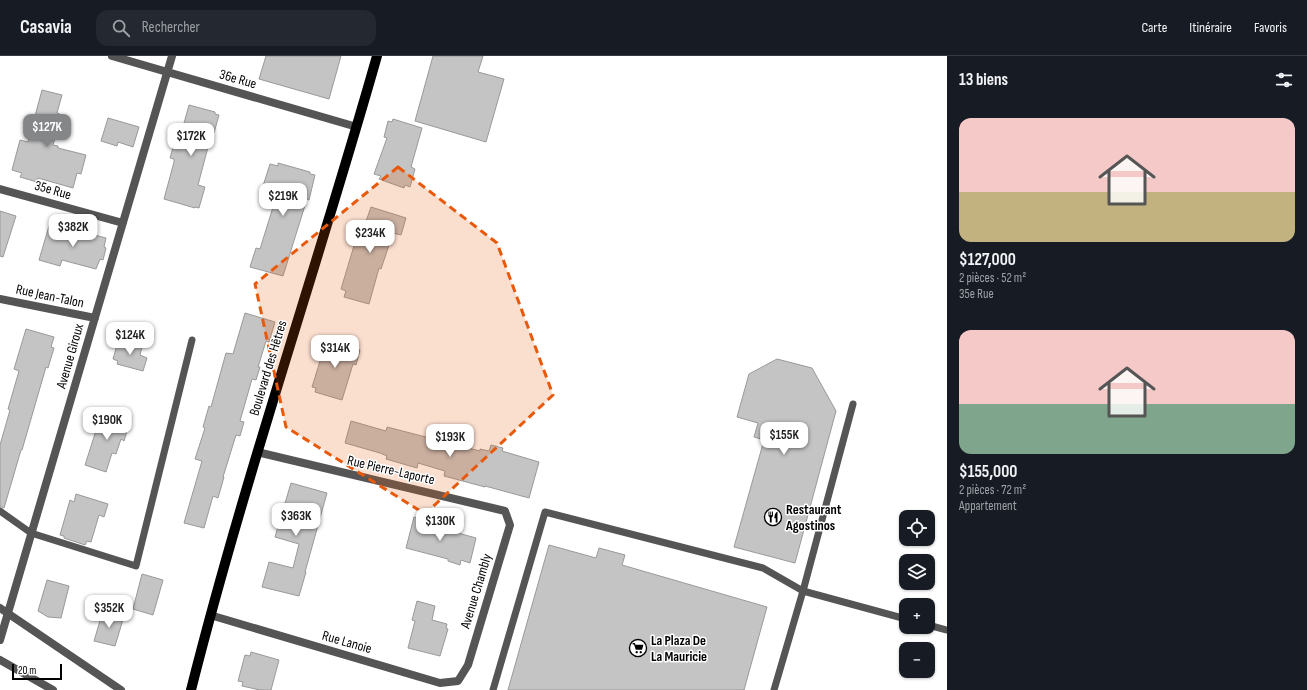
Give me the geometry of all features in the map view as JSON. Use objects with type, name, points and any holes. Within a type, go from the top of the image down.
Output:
[{"type":"main road","name":"Boulevard des Hêtres","points":[[191,690],[210,615],[257,452],[377,56]]},
{"type":"street","name":"36e Rue","points":[[112,56],[357,126]]},
{"type":"street","name":"Avenue Giroux","points":[[0,640],[172,56]]},
{"type":"street","name":"35e Rue","points":[[0,189],[123,223]]},
{"type":"street","name":"Rue Jean-Talon","points":[[1,301],[95,318]]},
{"type":"street","name":"Rue Pierre-Laporte","points":[[257,452],[505,511],[510,525]]},
{"type":"street","name":"Avenue Chambly","points":[[468,665],[510,525]]},
{"type":"street","points":[[0,608],[121,690]]},
{"type":"street","name":"Rue Lanoie","points":[[210,615],[440,683],[458,681],[468,665]]},
{"type":"street","points":[[0,660],[54,690]]},
{"type":"lane","points":[[0,511],[32,533],[136,566],[192,340]]},
{"type":"lane","points":[[774,690],[803,591],[853,404]]},
{"type":"lane","points":[[493,690],[545,512],[763,568],[803,591],[899,617]]},
{"type":"lane","points":[[935,627],[947,630]]},
{"type":"highlighted area","points":[[398,167],[497,243],[553,395],[425,514],[286,427],[255,284]]},
{"type":"building","points":[[266,56],[341,56],[329,99],[259,79]]},
{"type":"building","points":[[433,56],[483,56],[478,72],[504,79],[486,142],[415,121]]},
{"type":"building","points":[[42,90],[62,95],[57,113],[62,115],[53,145],[58,146],[58,148],[86,155],[81,174],[77,173],[73,188],[38,178],[37,182],[20,177],[22,173],[12,170],[20,140],[28,142]]},
{"type":"building","points":[[189,105],[215,112],[215,114],[219,115],[214,133],[212,132],[198,185],[205,187],[199,208],[164,199],[174,162],[174,159],[170,158],[174,144],[178,145]]},
{"type":"building","points":[[108,118],[139,127],[133,147],[118,142],[117,146],[101,141]]},
{"type":"building","points":[[393,119],[422,128],[411,167],[415,169],[410,187],[405,185],[404,188],[379,179],[381,176],[374,174],[387,138],[384,137],[388,121],[392,122]]},
{"type":"building","points":[[278,163],[310,172],[310,174],[315,175],[309,200],[307,199],[283,276],[250,267],[256,248],[260,249],[278,191],[263,186],[270,164],[278,166]]},
{"type":"building","points":[[371,207],[406,218],[401,235],[393,233],[381,269],[379,268],[369,304],[344,297],[346,291],[341,289],[359,229],[363,230]]},
{"type":"building","points":[[0,211],[16,216],[3,257],[0,256]]},
{"type":"building","points":[[49,226],[82,236],[83,232],[106,238],[104,247],[106,248],[103,260],[100,259],[96,269],[62,260],[60,266],[39,260]]},
{"type":"building","points":[[245,313],[275,322],[269,342],[266,341],[258,367],[260,367],[256,380],[252,379],[240,421],[244,422],[240,436],[236,435],[218,498],[213,496],[204,528],[184,523],[202,461],[195,459],[205,428],[203,427],[209,406],[211,407],[226,353],[233,354]]},
{"type":"building","points":[[26,329],[54,337],[51,347],[54,348],[48,368],[46,367],[4,508],[0,506],[0,445],[10,410],[8,409],[19,371],[14,369]]},
{"type":"building","points":[[331,339],[357,346],[356,349],[360,350],[356,365],[353,364],[342,400],[315,392],[316,388],[312,387],[325,345],[329,346]]},
{"type":"building","points":[[123,342],[142,347],[140,355],[147,358],[143,371],[117,364],[118,361],[113,359],[117,345],[122,346]]},
{"type":"building","points":[[777,359],[812,368],[836,411],[795,563],[734,547],[764,440],[754,437],[758,423],[737,417],[749,374]]},
{"type":"building","points":[[102,412],[130,421],[124,441],[121,439],[116,454],[112,453],[106,472],[85,465]]},
{"type":"building","points":[[351,421],[386,431],[387,427],[480,451],[480,449],[489,451],[491,445],[503,448],[502,451],[539,462],[529,498],[444,476],[445,471],[418,463],[417,468],[386,459],[387,456],[380,453],[345,443]]},
{"type":"building","points":[[291,483],[327,493],[299,596],[262,587],[269,562],[293,568],[299,544],[275,537]]},
{"type":"building","points":[[76,494],[108,504],[104,517],[99,515],[91,542],[87,541],[85,545],[64,538],[64,536],[60,535],[70,500],[74,502]]},
{"type":"building","points":[[414,517],[434,523],[433,526],[476,538],[470,563],[461,560],[460,565],[448,561],[448,559],[406,548]]},
{"type":"building","name":"La Plaza De La Mauricie","points":[[549,545],[596,558],[599,548],[625,555],[622,565],[767,607],[744,690],[508,690]]},
{"type":"building","points":[[142,574],[163,580],[153,615],[133,609]]},
{"type":"building","points":[[47,580],[69,586],[61,618],[48,617],[38,611]]},
{"type":"building","points":[[417,601],[435,606],[432,620],[447,624],[446,628],[448,629],[440,656],[408,648],[415,621],[412,620]]},
{"type":"building","points":[[106,611],[124,616],[115,646],[94,641],[102,614],[105,615]]},
{"type":"building","points":[[251,652],[279,660],[271,690],[260,690],[242,686],[243,682],[238,681],[245,655],[250,656]]},
{"type":"place","name":"Restaurant Agostinos","points":[[773,517]]},
{"type":"place","name":"La Plaza De La Mauricie","points":[[638,648]]}]
